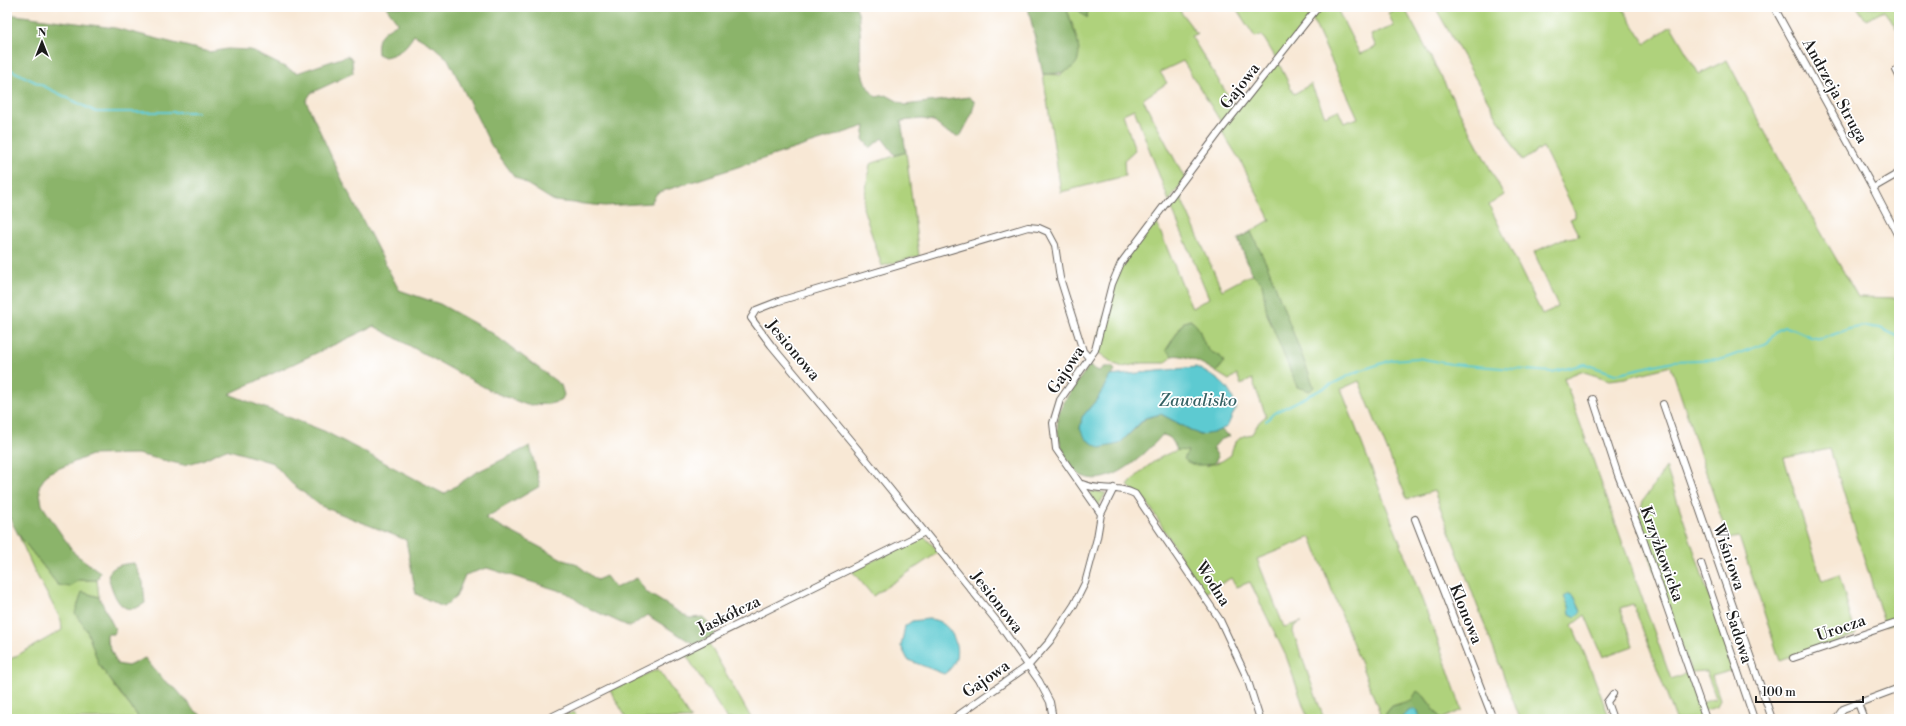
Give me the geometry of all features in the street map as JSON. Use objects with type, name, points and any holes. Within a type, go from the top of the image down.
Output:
[{"type":"street","name":"Gajowa","points":[[953,719],[1029,665],[1050,641],[1074,605],[1085,583],[1097,538],[1101,514],[1056,449],[1054,423],[1060,400],[1095,350],[1112,284],[1121,264],[1221,130],[1318,7]]},
{"type":"street","name":"Andrzeja Struga","points":[[1774,7],[1899,238]]},
{"type":"street","points":[[1899,69],[1896,70],[1899,76]]},
{"type":"street","points":[[1873,188],[1899,173]]},
{"type":"street","name":"Jesionowa","points":[[1053,719],[1050,702],[1029,665],[751,318],[754,312],[779,301],[1028,227],[1035,227],[1048,232],[1053,241],[1060,278],[1083,351],[1089,358]]},
{"type":"street","name":"Krzyżkowicka","points":[[1593,399],[1618,475],[1642,536],[1706,719]]},
{"type":"street","name":"Wiśniowa","points":[[1663,404],[1772,719]]},
{"type":"street","name":"Wodna","points":[[1081,484],[1090,488],[1114,488],[1127,490],[1136,494],[1220,620],[1247,678],[1260,719]]},
{"type":"street","points":[[1101,514],[1114,488]]},
{"type":"street","name":"Klonowa","points":[[1415,519],[1493,719]]},
{"type":"street","name":"Jaskółcza","points":[[547,719],[924,533]]},
{"type":"street","name":"Sadowa","points":[[1701,563],[1754,719]]},
{"type":"street","name":"Urocza","points":[[1793,658],[1899,622]]},
{"type":"street","points":[[1836,719],[1843,709],[1899,688]]},
{"type":"street","points":[[1613,694],[1607,702],[1613,719]]},
{"type":"street","points":[[1858,703],[1864,719]]},
{"type":"green space","points":[[386,7],[856,7],[860,32],[861,62],[864,80],[876,97],[886,95],[905,105],[969,97],[975,102],[971,116],[960,137],[946,132],[933,121],[922,119],[901,121],[906,152],[895,155],[882,138],[870,148],[863,139],[865,126],[657,193],[651,203],[605,206],[554,201],[514,176],[491,145],[448,59],[433,46],[414,35],[408,44],[398,52],[385,57],[378,54],[379,38],[385,31],[398,23]]},
{"type":"green space","points":[[1028,7],[1066,7],[1075,32],[1079,53],[1077,62],[1071,69],[1060,73],[1043,74]]},
{"type":"green space","points":[[1066,7],[1076,7],[1087,18],[1088,7],[1185,7],[1180,11],[1197,34],[1191,36],[1237,110],[1277,60],[1262,35],[1255,37],[1235,7],[1336,7],[1360,54],[1376,47],[1371,35],[1394,26],[1388,13],[1399,7],[1404,7],[1504,195],[1489,205],[1542,314],[1558,307],[1534,252],[1562,239],[1579,236],[1570,219],[1575,217],[1575,212],[1543,147],[1522,161],[1435,7],[1622,7],[1645,44],[1671,26],[1699,74],[1727,60],[1778,157],[1858,297],[1899,298],[1899,621],[1885,626],[1830,449],[1784,458],[1822,581],[1839,575],[1856,635],[1780,661],[1739,537],[1728,539],[1671,366],[1625,378],[1610,380],[1581,371],[1564,378],[1671,679],[1687,673],[1698,704],[1716,698],[1706,671],[1691,672],[1637,521],[1643,501],[1666,467],[1734,670],[1712,676],[1720,699],[1717,707],[1702,711],[1704,719],[1676,719],[1633,604],[1620,608],[1633,646],[1603,657],[1585,615],[1572,625],[1610,719],[1520,719],[1434,491],[1407,499],[1359,381],[1341,389],[1439,644],[1462,710],[1441,719],[1424,696],[1392,706],[1382,718],[1311,537],[1257,559],[1284,627],[1301,622],[1294,626],[1293,632],[1324,719],[1308,719],[1286,656],[1250,582],[1237,587],[1231,578],[1203,594],[1146,500],[1128,486],[1146,468],[1171,452],[1187,450],[1206,466],[1222,461],[1231,455],[1237,440],[1252,434],[1259,422],[1266,416],[1252,379],[1241,385],[1237,374],[1229,380],[1216,372],[1221,367],[1220,356],[1208,350],[1197,327],[1190,320],[1184,322],[1167,349],[1172,356],[1166,363],[1142,363],[1123,367],[1114,364],[1095,350],[1121,263],[1155,219],[1192,308],[1209,298],[1172,209],[1180,196],[1222,290],[1252,274],[1238,239],[1270,220],[1241,162],[1221,130],[1224,127],[1183,61],[1160,72],[1167,83],[1143,99],[1185,179],[1169,201],[1134,109],[1123,114],[1135,150],[1124,160],[1125,176],[1061,192],[1043,74],[1061,75],[1075,32]],"holes":[[[1311,16],[1358,118],[1344,123],[1338,110],[1325,116],[1311,84],[1294,94],[1277,60]]]},
{"type":"green space","points":[[1075,7],[1088,7],[1087,18],[1076,8]]},
{"type":"green space","points":[[1857,7],[1899,7],[1899,32],[1884,11],[1866,20]]},
{"type":"green space","points":[[7,14],[115,28],[209,52],[228,49],[250,50],[297,73],[347,56],[352,59],[353,73],[311,93],[306,101],[345,186],[399,290],[440,304],[492,333],[561,385],[564,395],[561,401],[549,404],[527,405],[493,392],[374,326],[229,394],[324,431],[444,494],[475,473],[530,446],[540,486],[485,518],[566,561],[575,563],[597,580],[606,576],[615,588],[637,578],[646,592],[689,618],[703,617],[716,634],[695,645],[647,615],[630,627],[586,607],[567,593],[487,568],[465,575],[456,597],[443,607],[416,594],[406,540],[321,506],[291,483],[273,463],[226,449],[202,460],[184,465],[137,454],[91,455],[48,473],[39,486],[42,505],[75,554],[100,572],[97,580],[79,580],[70,587],[58,585],[18,534],[7,513]]},
{"type":"green space","points":[[906,152],[919,256],[882,266],[863,208],[870,164]]},
{"type":"green space","points":[[1251,232],[1268,267],[1314,387],[1310,391],[1297,387],[1267,314],[1262,283],[1252,273],[1238,239]]},
{"type":"green space","points":[[1190,320],[1197,326],[1208,349],[1221,357],[1223,360],[1224,363],[1216,372],[1189,358],[1183,356],[1172,356],[1166,350],[1184,322]]},
{"type":"green space","points":[[1089,366],[1099,371],[1104,367],[1113,367],[1115,371],[1098,398],[1082,417],[1080,429],[1119,444],[1146,418],[1161,414],[1200,435],[1221,430],[1230,436],[1220,440],[1213,448],[1218,457],[1214,463],[1194,465],[1187,462],[1184,459],[1188,451],[1177,450],[1170,438],[1162,435],[1137,460],[1115,474],[1104,478],[1093,479],[1082,476],[1076,472],[1071,466],[1062,447],[1058,431],[1058,415],[1073,388]]},
{"type":"green space","points":[[1092,491],[1106,493],[1098,506],[1090,493]]},
{"type":"green space","points":[[18,534],[58,585],[79,580],[97,580],[99,597],[82,592],[81,601],[85,624],[94,649],[104,670],[115,688],[137,715],[138,719],[7,719],[7,661],[62,630],[61,620],[34,570]]},
{"type":"green space","points":[[924,536],[939,552],[873,596],[852,571]]},
{"type":"green space","points":[[134,563],[143,582],[145,603],[137,608],[130,609],[124,607],[116,598],[108,576],[115,567]]},
{"type":"green space","points":[[82,592],[99,597],[115,629],[114,634],[107,634],[107,640],[117,664],[128,666],[145,658],[162,679],[176,689],[193,709],[206,719],[138,719],[137,715],[99,665],[87,631],[75,613]]},
{"type":"green space","points":[[708,642],[753,719],[727,719],[686,655]]},
{"type":"green space","points":[[658,669],[691,719],[627,719],[610,690]]},
{"type":"green space","points":[[1417,691],[1424,696],[1441,719],[1420,719],[1410,710],[1400,719],[1382,719],[1392,706],[1411,701]]},
{"type":"green space","points":[[573,712],[578,719],[558,719]]},
{"type":"water","name":"Zawalisko","points":[[1196,367],[1222,383],[1230,393],[1236,408],[1227,427],[1213,433],[1200,435],[1161,414],[1145,418],[1119,444],[1100,448],[1086,439],[1080,429],[1082,417],[1098,398],[1110,376]]},
{"type":"water","points":[[1569,594],[1574,596],[1581,611],[1576,617],[1570,614],[1569,606],[1564,597]]},
{"type":"water","points":[[928,619],[937,621],[945,626],[955,641],[957,650],[955,660],[951,668],[944,674],[908,660],[901,646],[905,626],[912,621]]},
{"type":"water","points":[[1414,709],[1418,712],[1420,719],[1400,719],[1410,710]]},
{"type":"waterway","points":[[7,68],[96,112],[197,112]]},
{"type":"waterway","points":[[1266,421],[1274,413],[1356,372],[1392,360],[1418,358],[1451,364],[1552,372],[1585,364],[1615,374],[1673,361],[1723,359],[1767,343],[1778,330],[1784,327],[1821,339],[1849,329],[1865,326],[1880,328],[1899,337]]}]
